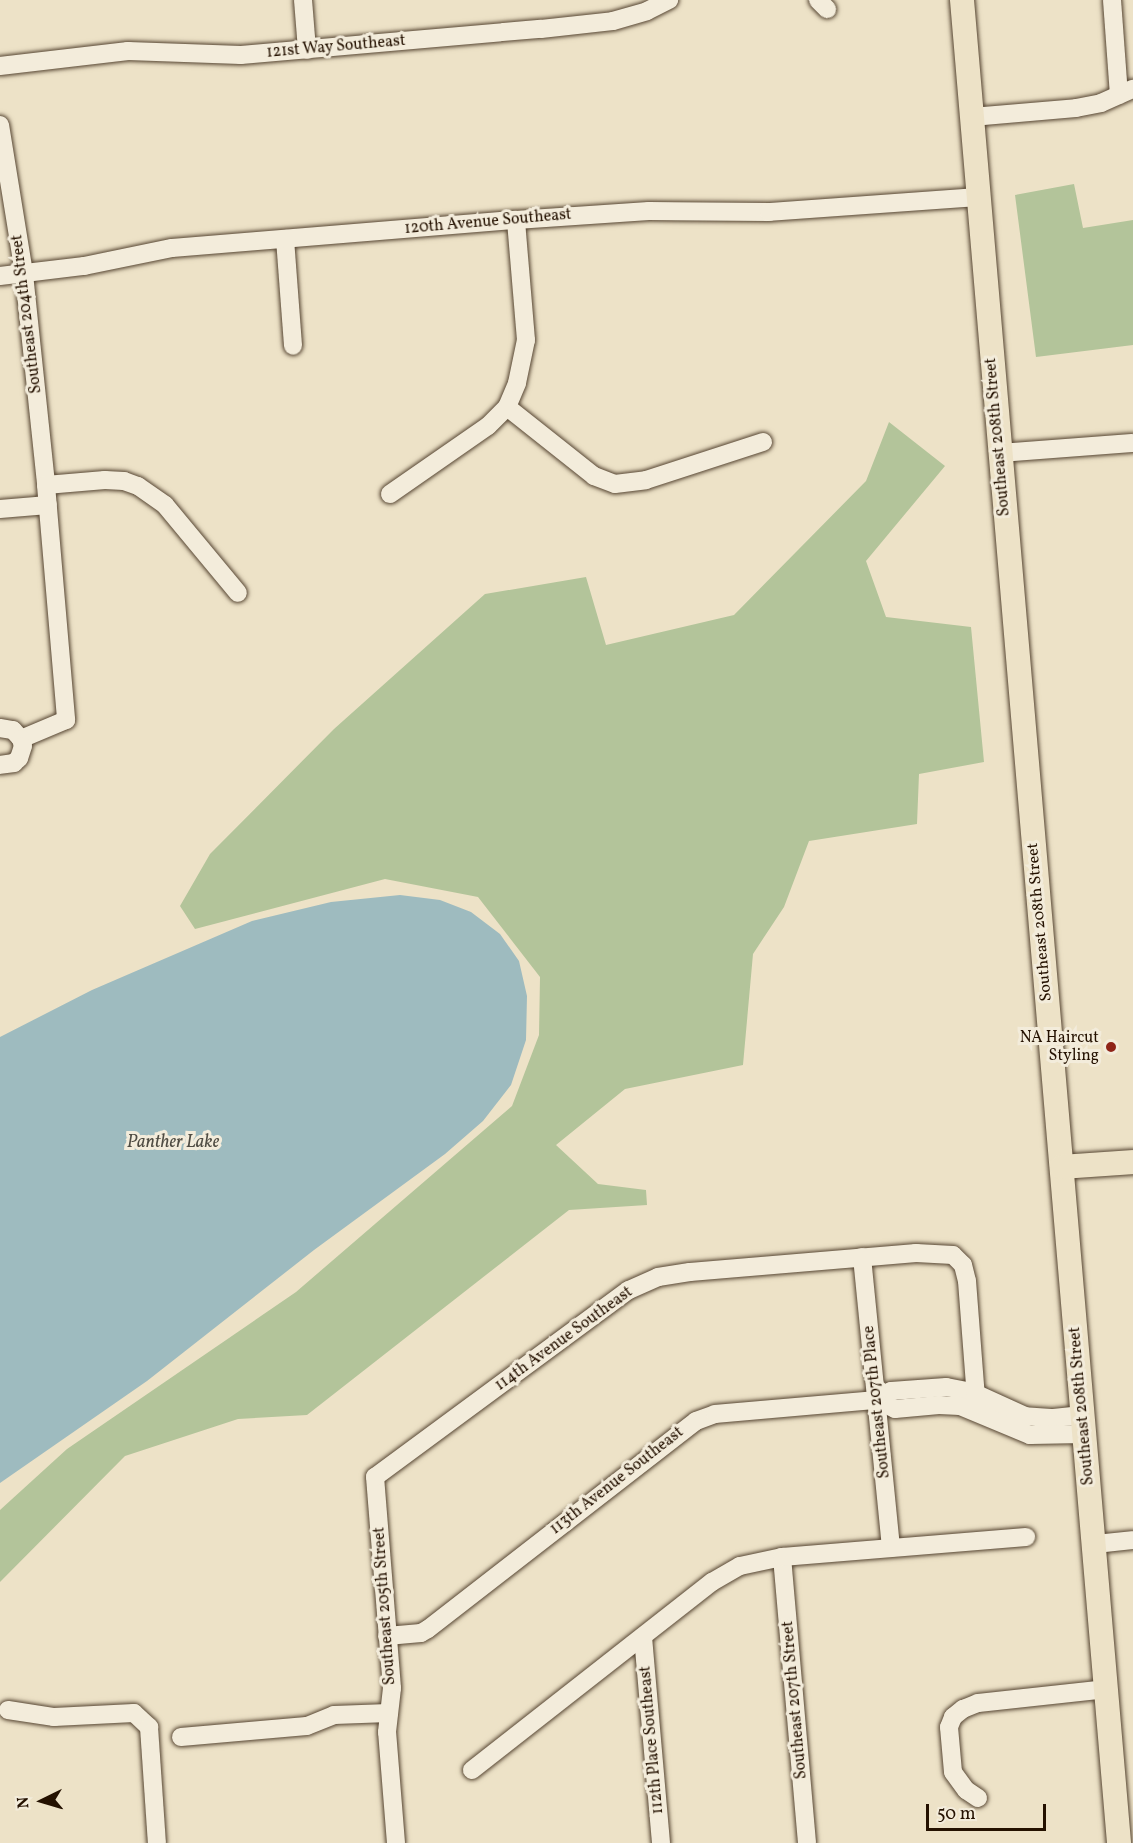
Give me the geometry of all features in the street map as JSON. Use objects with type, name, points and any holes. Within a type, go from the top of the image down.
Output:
[{"type":"main road","name":"Southeast 208th Street","points":[[962,0],[1119,1843]]},
{"type":"main road","points":[[1062,1167],[1133,1161]]},
{"type":"street","points":[[303,0],[307,50]]},
{"type":"street","name":"121st Way Southeast","points":[[0,66],[128,51],[241,55],[597,23],[631,16],[669,0]]},
{"type":"street","points":[[972,117],[1076,108],[1126,92],[1112,0]]},
{"type":"street","name":"Southeast 204th Street","points":[[0,125],[24,274],[48,505],[66,720],[21,739]]},
{"type":"street","name":"120th Avenue Southeast","points":[[0,276],[84,266],[172,248],[516,220],[649,211],[723,214],[769,212],[979,197]]},
{"type":"street","points":[[390,494],[488,426],[507,407],[517,383],[526,340],[516,220]]},
{"type":"street","points":[[285,239],[293,346]]},
{"type":"street","points":[[507,407],[594,476],[615,484],[646,480],[763,442]]},
{"type":"street","points":[[999,453],[1133,442]]},
{"type":"street","points":[[46,485],[105,480],[124,481],[138,486],[165,505],[238,593]]},
{"type":"street","points":[[0,509],[48,505]]},
{"type":"street","points":[[0,728],[13,730],[21,739],[22,752],[19,758],[8,765],[0,765]]},
{"type":"street","name":"114th Avenue Southeast","points":[[375,1477],[639,1285],[658,1277],[690,1272],[930,1252],[956,1257],[963,1265],[966,1277],[977,1403]]},
{"type":"street","name":"Southeast 207th Place","points":[[862,1257],[891,1548]]},
{"type":"street","name":"113th Avenue Southeast","points":[[387,1636],[421,1633],[428,1629],[696,1421],[715,1414],[876,1400],[891,1391],[953,1387],[1030,1435],[1083,1425]]},
{"type":"street","name":"Southeast 205th Street","points":[[375,1477],[392,1688],[387,1732],[396,1843]]},
{"type":"street","points":[[472,1770],[722,1575],[750,1563],[782,1557],[1026,1537]]},
{"type":"street","points":[[1095,1544],[1133,1540]]},
{"type":"street","name":"Southeast 207th Street","points":[[782,1557],[807,1843]]},
{"type":"street","name":"112th Place Southeast","points":[[643,1637],[661,1843]]},
{"type":"street","points":[[978,1798],[966,1790],[953,1772],[949,1727],[953,1717],[963,1709],[978,1703],[1107,1689]]},
{"type":"street","points":[[8,1710],[54,1717],[135,1713],[149,1726],[157,1843]]},
{"type":"street","points":[[181,1737],[307,1726],[334,1715],[389,1713]]},
{"type":"green space","points":[[1074,184],[1083,228],[1133,220],[1133,345],[1036,357],[1015,195]]},
{"type":"green space","points":[[889,422],[945,466],[866,561],[886,617],[971,627],[984,762],[919,774],[917,824],[809,841],[784,907],[753,954],[743,1065],[625,1089],[556,1145],[598,1184],[646,1190],[647,1205],[569,1210],[307,1415],[238,1419],[125,1456],[0,1582],[0,1510],[67,1449],[296,1292],[512,1106],[539,1035],[540,977],[478,897],[385,879],[195,929],[180,906],[210,854],[334,729],[485,594],[586,577],[606,645],[734,615],[866,481]]},
{"type":"water","name":"Panther Lake","points":[[400,895],[440,900],[471,912],[500,934],[519,961],[527,996],[526,1040],[511,1085],[483,1121],[445,1154],[314,1250],[147,1381],[0,1483],[0,1037],[92,990],[252,921],[331,902]]},
{"type":"place","name":"NA Haircut Styling","points":[[1111,1047]]}]
